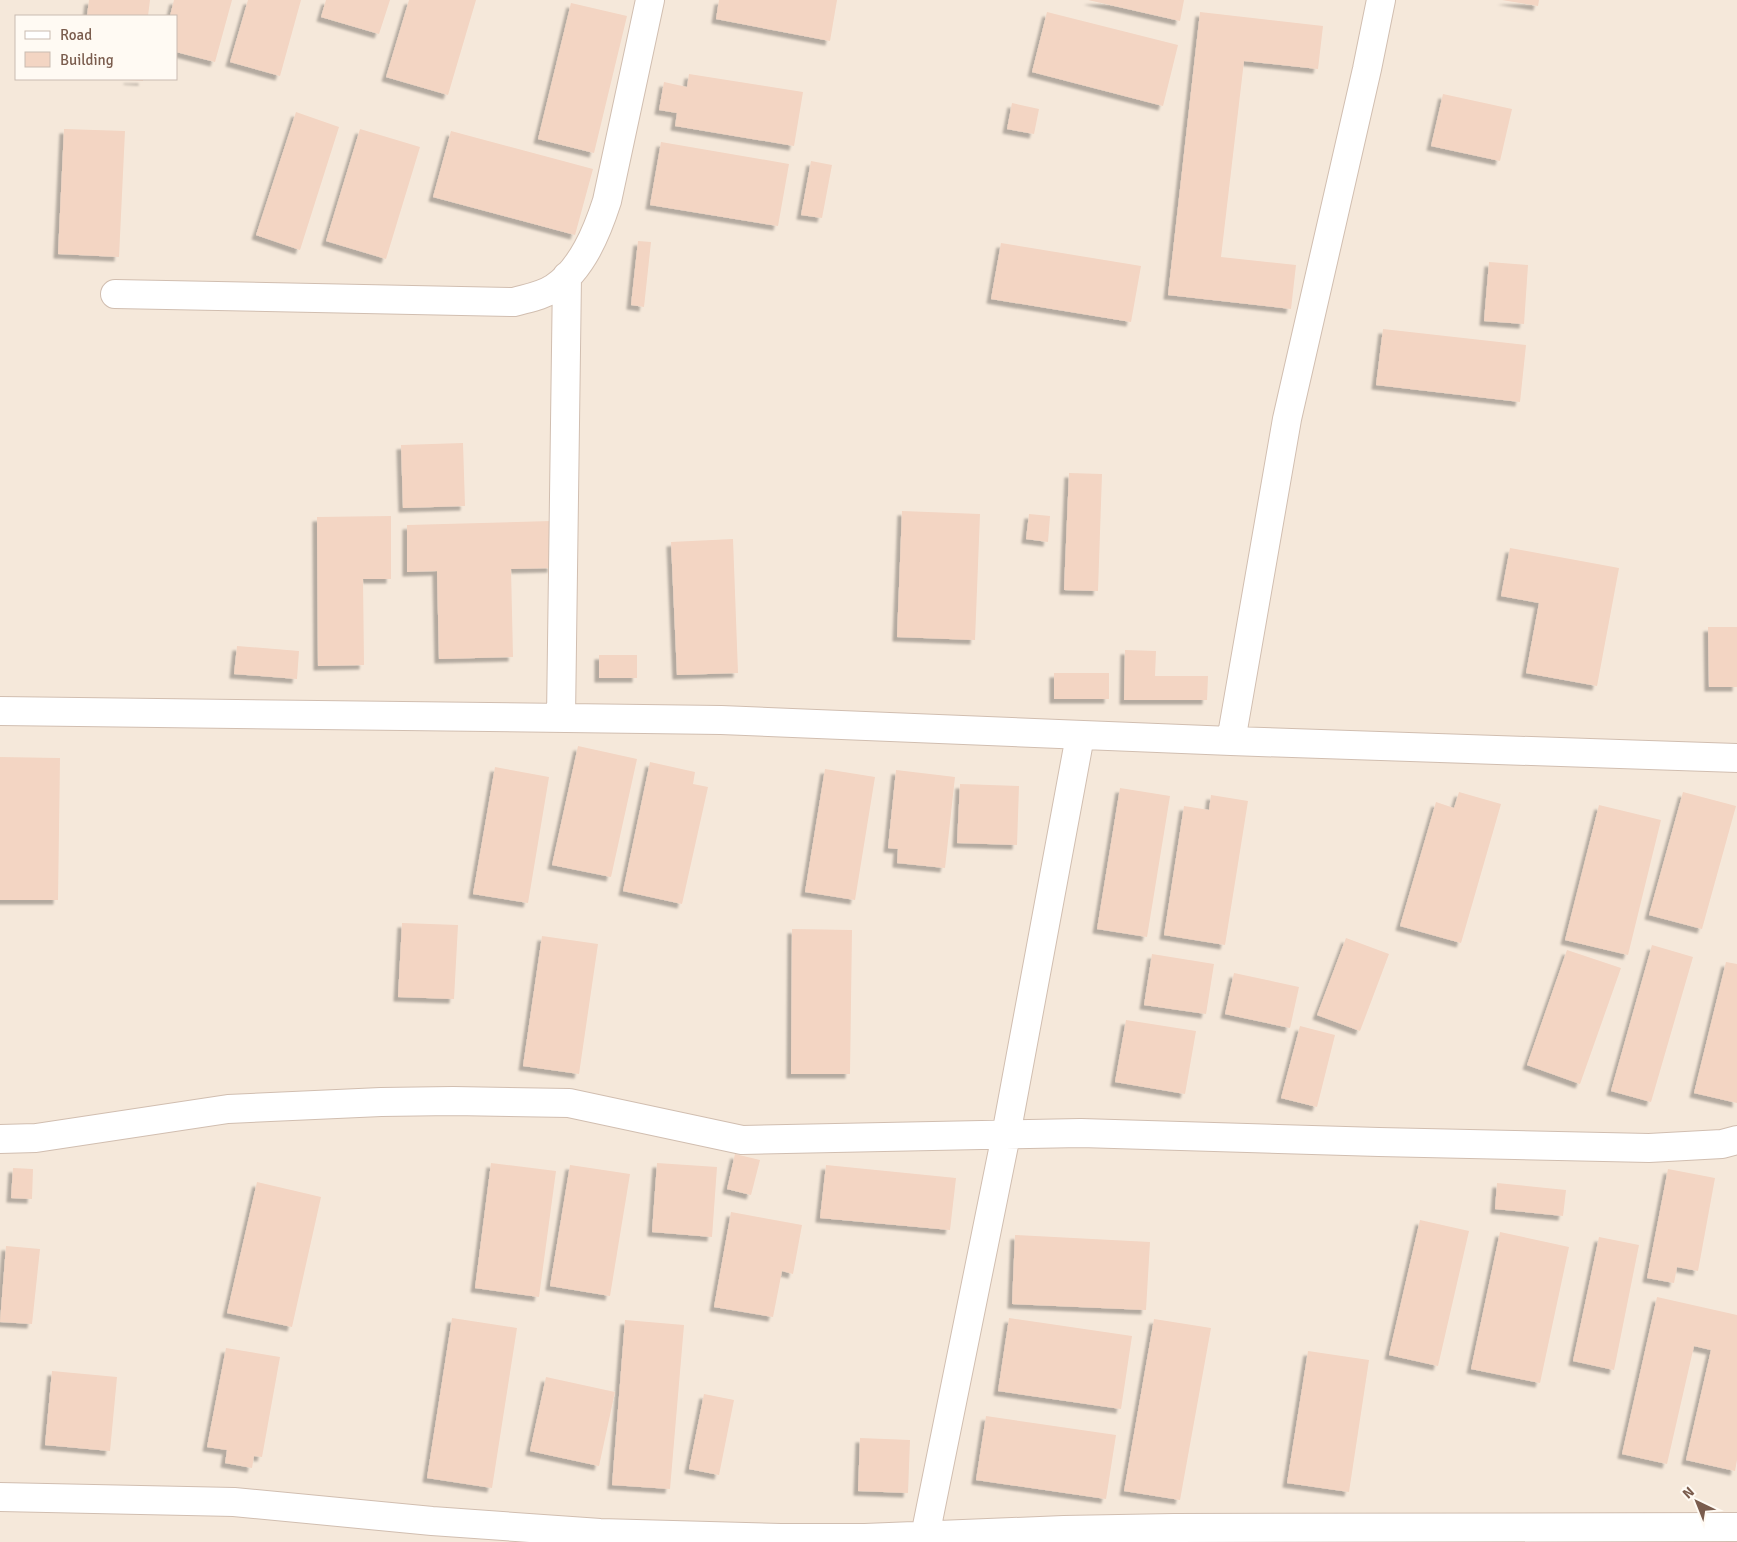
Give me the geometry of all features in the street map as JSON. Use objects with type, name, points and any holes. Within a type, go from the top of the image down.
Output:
[{"type":"street","points":[[115,294],[514,302],[537,296],[554,288],[567,276],[583,256],[598,231],[607,201],[650,0]]},
{"type":"street","points":[[1230,742],[1287,419],[1381,0]]},
{"type":"street","points":[[560,718],[567,276]]},
{"type":"street","points":[[0,711],[721,720],[1230,742],[1737,758]]},
{"type":"street","points":[[925,1536],[1006,1134],[1080,736]]},
{"type":"street","points":[[0,1139],[36,1138],[228,1109],[381,1102],[453,1101],[569,1103],[742,1140],[1081,1133],[1649,1148],[1722,1144],[1737,1140]]},
{"type":"street","points":[[0,1498],[234,1502],[432,1521],[600,1533],[781,1538],[925,1536],[1064,1530],[1174,1528],[1737,1527]]},
{"type":"shaded area","points":[[0,0],[1737,0],[1737,1542],[0,1542]]},
{"type":"building","points":[[89,0],[150,0],[148,15],[87,15]]},
{"type":"building","points":[[174,0],[232,0],[215,62],[178,53],[178,15],[170,15]]},
{"type":"building","points":[[248,0],[301,0],[280,76],[230,62]]},
{"type":"building","points":[[326,0],[390,0],[379,34],[321,17]]},
{"type":"building","points":[[409,0],[476,0],[448,95],[386,77]]},
{"type":"building","points":[[719,0],[837,0],[830,41],[716,19]]},
{"type":"building","points":[[1088,0],[1184,0],[1180,21]]},
{"type":"building","points":[[1502,0],[1539,0],[1538,6]]},
{"type":"building","points":[[571,3],[627,16],[594,153],[538,139]]},
{"type":"building","points":[[1047,12],[1178,45],[1163,106],[1032,72]]},
{"type":"building","points":[[1200,12],[1323,26],[1318,69],[1244,61],[1221,257],[1296,265],[1291,309],[1168,295]]},
{"type":"building","points":[[689,74],[803,92],[794,146],[675,126],[677,113],[659,110],[664,82],[687,87]]},
{"type":"building","points":[[1443,94],[1512,109],[1500,161],[1431,146]]},
{"type":"building","points":[[1012,103],[1039,109],[1034,134],[1007,129]]},
{"type":"building","points":[[296,112],[339,127],[300,250],[256,235]]},
{"type":"building","points":[[64,129],[125,131],[119,257],[58,254]]},
{"type":"building","points":[[360,129],[420,147],[386,259],[326,241]]},
{"type":"building","points":[[451,131],[593,169],[575,235],[433,197]]},
{"type":"building","points":[[661,142],[789,164],[778,226],[650,205]]},
{"type":"building","points":[[811,161],[832,165],[822,218],[801,215]]},
{"type":"building","points":[[638,241],[651,242],[644,307],[631,305]]},
{"type":"building","points":[[1001,243],[1141,266],[1131,322],[991,299]]},
{"type":"building","points":[[1489,262],[1528,265],[1524,324],[1484,321]]},
{"type":"building","points":[[1383,329],[1526,345],[1520,402],[1376,385]]},
{"type":"building","points":[[463,443],[465,506],[403,508],[401,445]]},
{"type":"building","points":[[1069,473],[1102,474],[1098,591],[1064,590]]},
{"type":"building","points":[[902,511],[980,514],[975,640],[897,637]]},
{"type":"building","points":[[1029,514],[1050,516],[1048,542],[1026,539]]},
{"type":"building","points":[[391,516],[391,579],[363,579],[364,665],[318,666],[317,517]]},
{"type":"building","points":[[551,521],[552,568],[511,569],[513,657],[439,659],[437,571],[407,572],[407,525]]},
{"type":"building","points":[[733,539],[738,673],[677,675],[671,542]]},
{"type":"building","points":[[1510,548],[1619,568],[1597,686],[1526,673],[1539,603],[1501,596]]},
{"type":"building","points":[[1708,627],[1737,627],[1737,687],[1709,687]]},
{"type":"building","points":[[237,646],[299,651],[297,679],[234,674]]},
{"type":"building","points":[[1125,650],[1156,651],[1155,676],[1208,676],[1207,700],[1124,700]]},
{"type":"building","points":[[599,655],[637,655],[637,678],[599,678]]},
{"type":"building","points":[[1054,673],[1109,673],[1109,699],[1054,699]]},
{"type":"building","points":[[578,746],[637,759],[611,877],[552,865]]},
{"type":"building","points":[[0,757],[60,758],[58,900],[0,900]]},
{"type":"building","points":[[650,762],[695,772],[693,784],[708,787],[682,904],[623,891]]},
{"type":"building","points":[[495,767],[549,777],[528,903],[473,894]]},
{"type":"building","points":[[825,769],[875,777],[855,900],[805,892]]},
{"type":"building","points":[[896,770],[955,777],[945,868],[897,863],[898,849],[888,848]]},
{"type":"building","points":[[960,784],[1019,786],[1017,845],[957,843]]},
{"type":"building","points":[[1120,788],[1170,796],[1147,937],[1097,929]]},
{"type":"building","points":[[1459,792],[1501,804],[1461,943],[1400,926],[1436,802],[1454,808]]},
{"type":"building","points":[[1683,792],[1736,806],[1702,929],[1649,915]]},
{"type":"building","points":[[1211,795],[1248,801],[1225,945],[1164,935],[1184,806],[1209,810]]},
{"type":"building","points":[[1599,805],[1661,820],[1628,955],[1565,940]]},
{"type":"building","points":[[402,923],[458,925],[454,999],[398,997]]},
{"type":"building","points":[[792,929],[852,930],[850,1074],[791,1074]]},
{"type":"building","points":[[542,936],[598,944],[579,1074],[523,1066]]},
{"type":"building","points":[[1346,938],[1389,954],[1360,1031],[1317,1015]]},
{"type":"building","points":[[1652,945],[1693,957],[1651,1102],[1611,1091]]},
{"type":"building","points":[[1567,950],[1621,968],[1580,1084],[1527,1065]]},
{"type":"building","points":[[1152,954],[1214,964],[1206,1014],[1144,1005]]},
{"type":"building","points":[[1726,962],[1737,964],[1737,1103],[1694,1093]]},
{"type":"building","points":[[1234,973],[1299,987],[1290,1028],[1225,1014]]},
{"type":"building","points":[[1126,1020],[1196,1031],[1185,1094],[1115,1082]]},
{"type":"building","points":[[1300,1026],[1335,1035],[1317,1107],[1281,1098]]},
{"type":"building","points":[[735,1154],[760,1160],[751,1195],[727,1189]]},
{"type":"building","points":[[491,1163],[556,1171],[539,1297],[475,1288]]},
{"type":"building","points":[[657,1163],[717,1167],[712,1237],[652,1232]]},
{"type":"building","points":[[570,1165],[630,1174],[610,1296],[550,1286]]},
{"type":"building","points":[[826,1165],[956,1178],[950,1230],[820,1218]]},
{"type":"building","points":[[13,1168],[33,1169],[32,1199],[11,1198]]},
{"type":"building","points":[[1668,1169],[1715,1178],[1698,1271],[1677,1267],[1674,1283],[1647,1278]]},
{"type":"building","points":[[257,1182],[321,1197],[292,1327],[227,1313]]},
{"type":"building","points":[[1497,1183],[1566,1190],[1563,1216],[1495,1209]]},
{"type":"building","points":[[731,1212],[802,1225],[793,1274],[782,1271],[773,1317],[714,1307]]},
{"type":"building","points":[[1420,1220],[1469,1231],[1438,1366],[1389,1355]]},
{"type":"building","points":[[1500,1232],[1569,1247],[1540,1383],[1471,1369]]},
{"type":"building","points":[[1015,1235],[1150,1242],[1146,1310],[1012,1304]]},
{"type":"building","points":[[1599,1237],[1639,1245],[1614,1370],[1573,1361]]},
{"type":"building","points":[[6,1246],[40,1249],[32,1324],[0,1322]]},
{"type":"building","points":[[1657,1297],[1737,1315],[1737,1460],[1735,1471],[1686,1460],[1711,1350],[1694,1346],[1667,1464],[1622,1454]]},
{"type":"building","points":[[452,1318],[517,1328],[492,1488],[427,1478]]},
{"type":"building","points":[[1009,1318],[1132,1336],[1121,1409],[998,1391]]},
{"type":"building","points":[[1154,1319],[1211,1328],[1180,1500],[1124,1491]]},
{"type":"building","points":[[625,1320],[684,1325],[670,1489],[612,1485]]},
{"type":"building","points":[[226,1348],[280,1357],[262,1457],[254,1456],[252,1468],[225,1463],[227,1450],[207,1447]]},
{"type":"building","points":[[1308,1351],[1369,1360],[1349,1492],[1287,1483]]},
{"type":"building","points":[[52,1371],[117,1377],[110,1451],[45,1445]]},
{"type":"building","points":[[546,1377],[615,1392],[599,1466],[530,1451]]},
{"type":"building","points":[[704,1394],[734,1400],[719,1475],[689,1469]]},
{"type":"building","points":[[986,1416],[1116,1435],[1106,1499],[976,1480]]},
{"type":"building","points":[[860,1438],[910,1440],[908,1493],[858,1491]]}]
